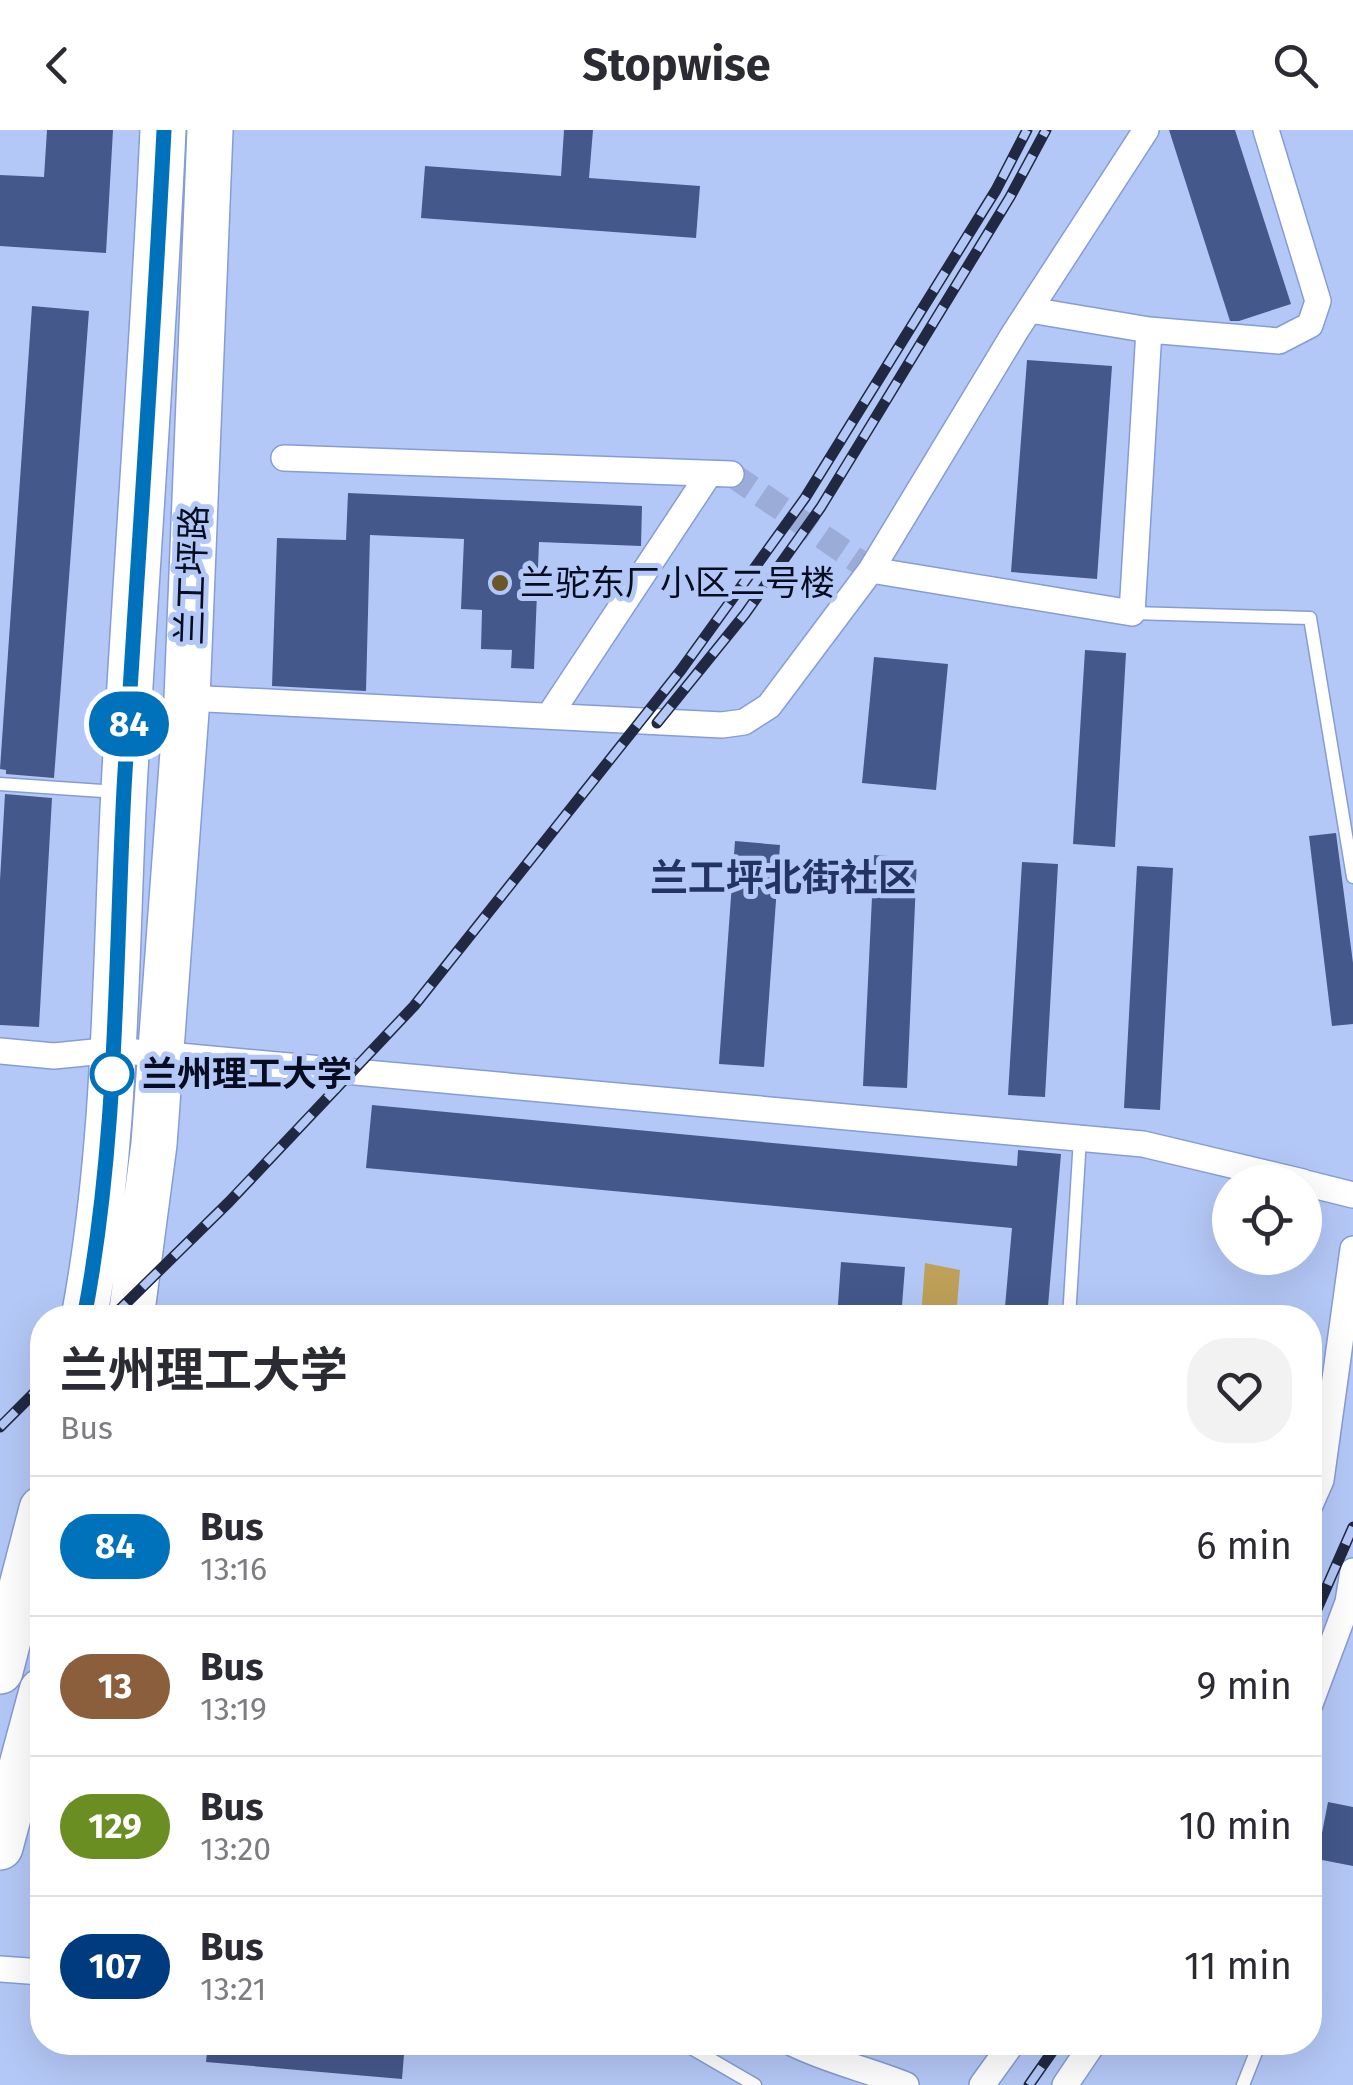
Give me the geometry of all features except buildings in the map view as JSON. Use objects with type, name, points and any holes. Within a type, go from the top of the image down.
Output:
[{"type":"highway","name":"兰工坪路","points":[[86,1305],[108,1140],[114,1050],[124,792],[164,130]]},
{"type":"highway","name":"兰工坪路","points":[[133,1305],[154,1144],[187,698],[210,130]]},
{"type":"highway","points":[[0,1671],[30,1555]]},
{"type":"highway","points":[[0,1848],[30,1736]]},
{"type":"street","points":[[187,698],[722,725],[744,722],[769,706],[871,570],[1146,130]]},
{"type":"street","points":[[1030,310],[1150,330],[1279,341],[1310,325],[1318,301],[1266,130]]},
{"type":"street","points":[[871,570],[1132,613],[1150,330]]},
{"type":"street","points":[[284,458],[720,474],[548,716]]},
{"type":"street","points":[[0,1051],[54,1056],[114,1050],[1080,1138],[1143,1144],[1230,1165]]},
{"type":"street","points":[[1322,1187],[1353,1194]]},
{"type":"street","points":[[1322,1473],[1353,1248]]},
{"type":"street","points":[[1322,1672],[1348,1602],[1353,1571]]},
{"type":"street","points":[[0,1969],[30,1971]]},
{"type":"street","points":[[816,2055],[906,2085]]},
{"type":"street","points":[[982,2085],[1004,2055]]},
{"type":"street","points":[[1065,2085],[1085,2055]]},
{"type":"lane","points":[[1132,613],[1310,618],[1353,878]]},
{"type":"lane","points":[[0,784],[124,792]]},
{"type":"lane","points":[[1070,1305],[1080,1138]]},
{"type":"lane","points":[[703,2055],[755,2085]]},
{"type":"lane","points":[[1243,2085],[1255,2055]]},
{"type":"shaded area","points":[[925,1263],[960,1270],[957,1305],[922,1305]]},
{"type":"tunnel","points":[[731,474],[871,570]]},
{"type":"railway","points":[[124,1305],[229,1202],[414,1006],[681,670],[805,498],[996,190],[1027,130]]},
{"type":"railway","points":[[657,723],[745,614],[821,507],[1010,197],[1046,130]]},
{"type":"railway","points":[[0,1427],[30,1397]]},
{"type":"railway","points":[[1322,1598],[1353,1527]]},
{"type":"railway","points":[[1029,2085],[1050,2055]]},
{"type":"bus line","name":"84","points":[[87,1305],[108,1140],[119,979],[124,792],[164,130]]},
{"type":"place","name":"兰驼东厂小区二号楼","points":[[500,583]]},
{"type":"place","name":"兰州理工大学","points":[[112,1074]]},
{"type":"district","name":"兰工坪北街社区","points":[[783,878]]}]
